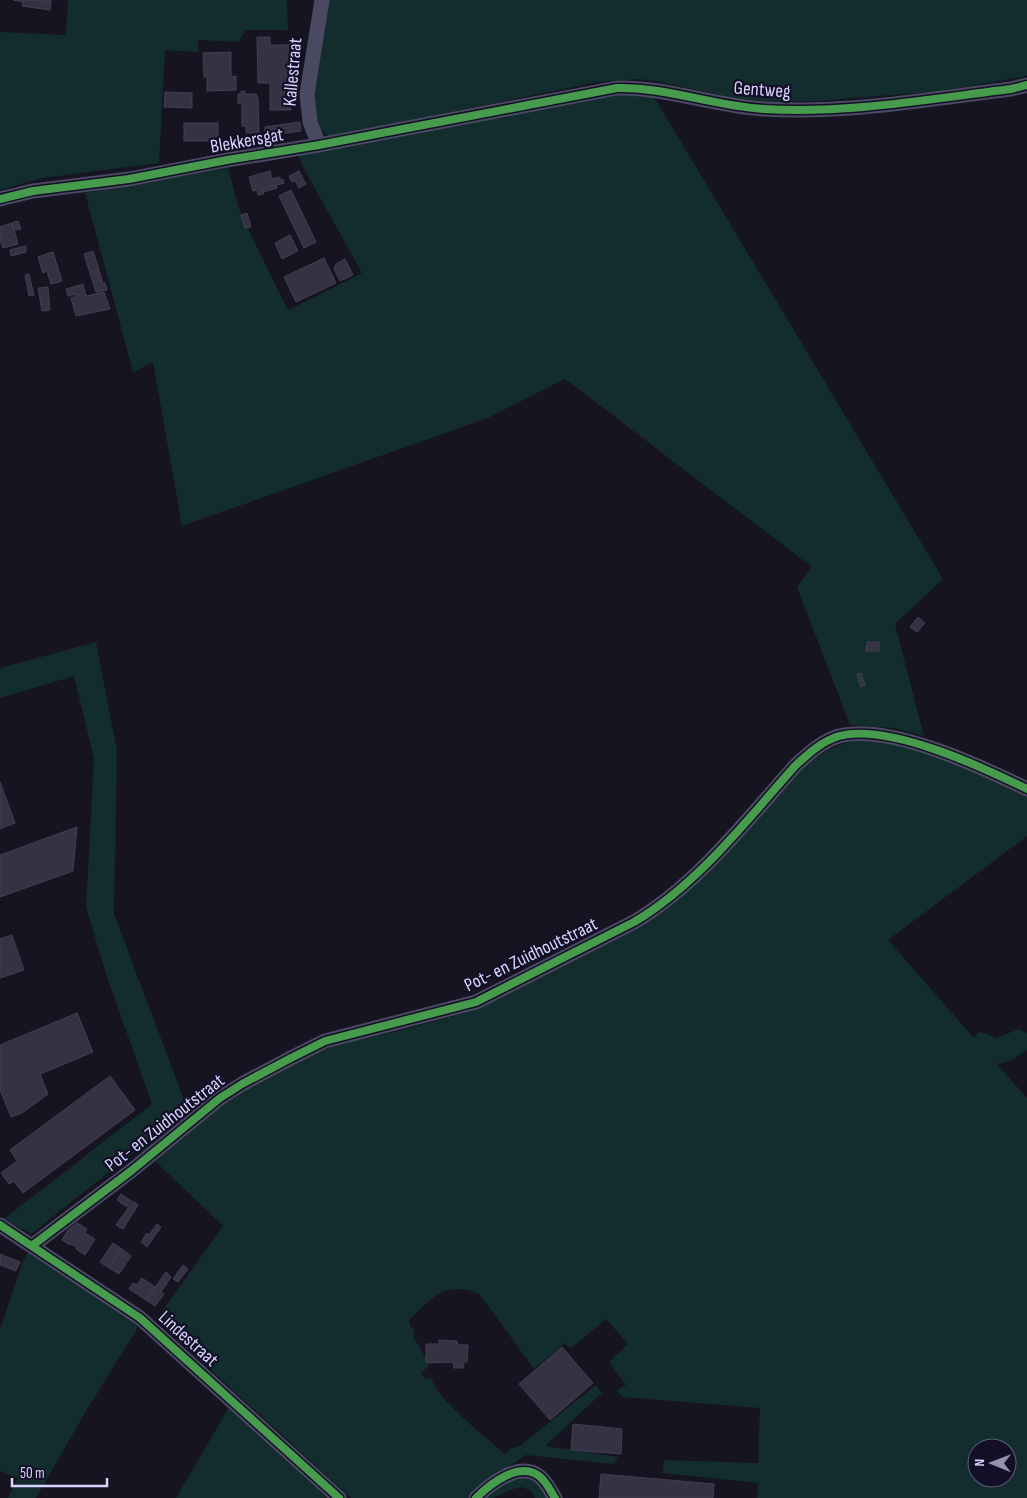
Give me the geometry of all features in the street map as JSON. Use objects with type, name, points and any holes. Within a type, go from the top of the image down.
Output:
[{"type":"street","name":"Kallestraat","points":[[319,145],[310,122],[308,94],[322,0]]},
{"type":"street","name":"Gentweg","points":[[498,111],[617,88],[638,88],[731,106],[764,109],[849,109],[1011,89],[1027,85]]},
{"type":"street","name":"Blekkersgat","points":[[0,199],[34,191],[129,179],[498,111]]},
{"type":"street","name":"Pot- en Zuidhoutstraat","points":[[33,1245],[131,1171],[220,1098],[283,1062],[326,1041],[476,1002],[617,931],[656,909],[683,888],[796,766],[825,742],[839,736],[862,734],[890,737],[920,745],[985,768],[1027,789]]},
{"type":"street","name":"Lindestraat","points":[[0,1224],[140,1318],[340,1498]]},
{"type":"street","points":[[476,1498],[506,1476],[528,1471],[540,1477],[555,1498]]},
{"type":"green space","points":[[68,0],[287,0],[288,30],[246,30],[238,42],[198,40],[198,52],[165,50],[159,163],[43,178],[0,190],[0,32],[66,35]]},
{"type":"green space","points":[[327,0],[1027,0],[1027,76],[942,91],[817,101],[762,102],[732,98],[656,81],[638,79],[598,82],[329,137],[320,127],[315,112],[314,93],[318,51]]},
{"type":"green space","points":[[615,94],[654,97],[943,579],[895,624],[924,736],[894,728],[850,725],[797,587],[812,567],[565,379],[488,418],[182,526],[153,362],[133,372],[85,193],[228,168],[238,206],[246,225],[288,310],[362,273],[304,169],[298,154]]},
{"type":"green space","points":[[96,642],[117,751],[114,914],[189,1113],[142,1152],[138,1149],[31,1234],[4,1219],[152,1104],[106,974],[86,907],[94,759],[74,676],[0,698],[0,668]]},
{"type":"green space","points":[[859,740],[881,742],[924,752],[966,768],[1027,796],[1027,836],[888,940],[974,1038],[979,1032],[996,1038],[1019,1029],[1027,1033],[1027,1050],[1011,1061],[997,1064],[1027,1098],[1027,1498],[757,1498],[758,1483],[663,1473],[664,1460],[758,1463],[760,1408],[622,1397],[617,1390],[626,1385],[609,1362],[628,1344],[606,1319],[570,1349],[565,1343],[534,1369],[480,1295],[472,1291],[457,1289],[438,1294],[409,1320],[410,1326],[415,1330],[413,1337],[429,1366],[421,1373],[425,1379],[431,1377],[442,1396],[452,1407],[505,1454],[510,1449],[521,1445],[596,1385],[602,1393],[545,1446],[618,1457],[614,1464],[526,1455],[480,1485],[468,1498],[351,1498],[156,1320],[223,1226],[155,1161],[200,1120],[240,1093],[287,1067],[326,1049],[348,1042],[472,1011],[656,916],[680,899],[807,763],[832,748]]},
{"type":"green space","points":[[30,1249],[134,1318],[137,1325],[136,1331],[86,1411],[36,1498],[8,1498],[18,1478],[0,1471],[0,1329],[23,1261]]},
{"type":"green space","points":[[229,1407],[325,1496],[323,1498],[176,1498]]},
{"type":"green space","points":[[515,1478],[536,1481],[549,1498],[535,1498],[531,1491],[522,1487],[493,1498],[481,1498]]},
{"type":"building","points":[[13,0],[51,0],[50,10],[22,6],[23,2]]},
{"type":"building","points":[[257,37],[270,37],[270,45],[291,45],[291,110],[270,110],[270,83],[258,83]]},
{"type":"building","points":[[231,52],[231,77],[236,76],[236,90],[207,91],[207,77],[204,77],[203,53]]},
{"type":"building","points":[[241,91],[245,91],[245,94],[256,94],[258,98],[259,133],[246,133],[246,126],[242,126],[242,103],[238,103],[238,94],[241,94]]},
{"type":"building","points":[[165,92],[192,93],[192,108],[164,107]]},
{"type":"building","points":[[300,122],[301,131],[271,135],[270,131],[265,132],[265,127]]},
{"type":"building","points":[[184,123],[218,123],[218,141],[184,141]]},
{"type":"building","points":[[270,171],[272,179],[280,177],[280,180],[283,179],[284,183],[262,189],[264,194],[258,195],[257,190],[253,191],[249,177]]},
{"type":"building","points":[[299,171],[306,184],[299,188],[295,181],[292,182],[289,176]]},
{"type":"building","points":[[276,185],[277,188],[264,192],[262,189]]},
{"type":"building","points":[[291,190],[316,242],[304,248],[279,196]]},
{"type":"building","points":[[247,213],[251,227],[245,228],[241,215]]},
{"type":"building","points":[[18,221],[21,229],[14,230],[12,223]]},
{"type":"building","points":[[12,223],[18,244],[3,248],[0,240],[0,227]]},
{"type":"building","points":[[290,235],[298,251],[282,259],[275,243]]},
{"type":"building","points":[[26,246],[26,252],[11,256],[10,250]]},
{"type":"building","points":[[93,251],[107,290],[96,292],[84,254]]},
{"type":"building","points":[[53,252],[62,281],[51,284],[47,271],[43,273],[38,257]]},
{"type":"building","points":[[324,258],[336,283],[296,302],[284,277]]},
{"type":"building","points":[[345,259],[353,275],[340,281],[334,269],[336,264]]},
{"type":"building","points":[[29,274],[34,295],[29,296],[25,275]]},
{"type":"building","points":[[83,284],[86,296],[104,292],[110,309],[76,316],[71,298],[75,297],[75,294],[68,296],[66,289]]},
{"type":"building","points":[[48,287],[50,310],[42,311],[38,288]]},
{"type":"building","points":[[918,617],[925,623],[917,632],[910,627]]},
{"type":"building","points":[[867,642],[879,642],[879,651],[866,651]]},
{"type":"building","points":[[861,673],[865,685],[861,687],[857,674]]},
{"type":"building","points":[[0,782],[15,823],[0,829]]},
{"type":"building","points":[[77,827],[73,871],[0,897],[0,855]]},
{"type":"building","points":[[12,935],[24,970],[0,978],[0,939]]},
{"type":"building","points":[[77,1013],[93,1052],[40,1074],[48,1094],[22,1113],[11,1117],[0,1090],[0,1045]]},
{"type":"building","points":[[110,1076],[135,1110],[23,1193],[14,1181],[9,1184],[1,1173],[17,1161],[10,1150]]},
{"type":"building","points":[[121,1194],[131,1201],[127,1207],[117,1200]]},
{"type":"building","points":[[133,1201],[138,1205],[123,1229],[116,1225]]},
{"type":"building","points":[[77,1223],[87,1229],[85,1233],[95,1239],[85,1255],[76,1249],[77,1247],[62,1240],[68,1230]]},
{"type":"building","points":[[157,1224],[161,1227],[147,1247],[141,1242]]},
{"type":"building","points":[[113,1243],[122,1249],[109,1268],[100,1262]]},
{"type":"building","points":[[122,1249],[131,1256],[119,1274],[109,1268]]},
{"type":"building","points":[[0,1254],[20,1262],[16,1271],[0,1265]]},
{"type":"building","points":[[183,1265],[188,1269],[178,1282],[173,1279]]},
{"type":"building","points":[[166,1272],[171,1277],[161,1292],[164,1294],[155,1306],[146,1300]]},
{"type":"building","points":[[142,1278],[155,1287],[146,1300],[129,1289],[133,1283],[137,1285]]},
{"type":"building","points":[[439,1340],[457,1341],[458,1345],[468,1345],[467,1362],[464,1362],[463,1368],[454,1368],[453,1362],[426,1363],[426,1344],[439,1344]]},
{"type":"building","points":[[562,1347],[593,1383],[550,1420],[519,1384]]},
{"type":"building","points":[[573,1424],[622,1429],[621,1454],[571,1450]]},
{"type":"building","points":[[601,1474],[714,1484],[713,1498],[599,1498]]},
{"type":"cycle path","points":[[0,199],[33,191],[129,179],[319,145],[617,88],[654,90],[745,107],[795,110],[888,105],[1011,89],[1027,85]]},
{"type":"cycle path","points":[[33,1245],[131,1171],[220,1098],[242,1084],[325,1041],[476,1002],[634,922],[657,907],[700,871],[795,766],[816,748],[833,738],[860,734],[909,741],[961,759],[1027,789]]},
{"type":"cycle path","points":[[0,1225],[140,1318],[339,1498]]},
{"type":"cycle path","points":[[476,1498],[505,1476],[523,1471],[539,1476],[555,1498]]}]
